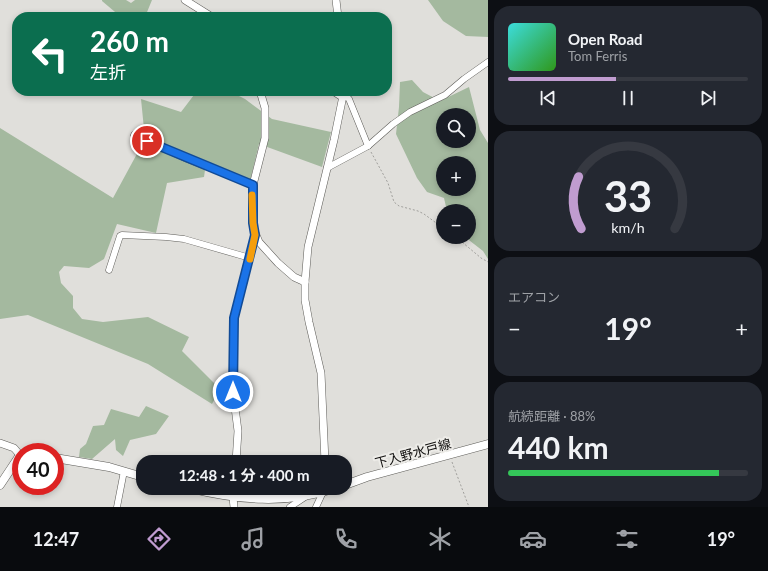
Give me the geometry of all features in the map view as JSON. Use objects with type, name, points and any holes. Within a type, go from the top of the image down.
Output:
[{"type":"main road","name":"下入野水戸線","points":[[352,482],[367,477],[450,456],[488,444]]},
{"type":"main road","points":[[64,459],[88,463],[136,474]]},
{"type":"main road","points":[[0,474],[12,461]]},
{"type":"main road","points":[[0,485],[12,467]]},
{"type":"main road","points":[[242,495],[258,500],[305,497],[310,495]]},
{"type":"street","points":[[185,0],[204,12]]},
{"type":"street","points":[[336,0],[337,12]]},
{"type":"street","points":[[328,168],[368,146],[393,124],[410,112],[445,95],[464,78],[488,62]]},
{"type":"street","points":[[236,455],[238,431],[233,392],[234,318],[255,235],[253,223],[253,185],[265,138],[265,108],[261,96]]},
{"type":"street","points":[[325,455],[321,374],[305,300],[305,282],[308,247],[328,168],[343,96]]},
{"type":"street","points":[[346,96],[350,99],[368,146]]},
{"type":"street","points":[[134,135],[187,159],[253,185]]},
{"type":"street","points":[[109,270],[120,236],[122,235],[184,239],[250,258]]},
{"type":"street","points":[[255,235],[278,263],[294,277],[305,282]]},
{"type":"street","points":[[0,443],[12,447]]},
{"type":"street","points":[[117,507],[124,471]]},
{"type":"street","points":[[232,495],[234,507]]},
{"type":"street","points":[[316,507],[322,495]]},
{"type":"street","points":[[290,507],[305,497]]},
{"type":"path","points":[[368,146],[388,183],[394,202],[399,206],[418,211],[436,223]]},
{"type":"path","points":[[464,244],[488,262]]},
{"type":"path","points":[[450,456],[469,507]]},
{"type":"green space","points":[[126,0],[131,3],[135,0],[152,0],[147,12],[115,12],[102,1]]},
{"type":"green space","points":[[428,0],[488,0],[488,37],[466,36],[443,21]]},
{"type":"green space","points":[[412,80],[423,92],[440,101],[469,87],[474,108],[436,108],[436,148],[476,148],[476,114],[480,130],[488,143],[488,259],[483,251],[474,244],[476,244],[476,204],[445,204],[444,198],[438,196],[476,196],[476,156],[436,156],[436,195],[427,192],[417,178],[396,134],[400,82]]},
{"type":"green space","points":[[193,96],[239,96],[272,119],[331,132],[322,167],[259,144],[250,181],[206,163],[204,177],[167,183],[156,233],[117,224],[104,259],[89,268],[64,266],[59,272],[61,283],[73,296],[73,308],[82,319],[103,322],[148,317],[189,337],[182,351],[220,389],[212,404],[148,364],[28,315],[0,319],[0,128],[113,198],[145,139],[141,99],[181,112]]},
{"type":"green space","points":[[146,406],[169,416],[156,434],[130,440],[123,456],[116,450],[115,439],[92,459],[79,457],[80,449],[86,444],[93,426],[104,425],[111,409],[139,417]]},
{"type":"slow traffic","points":[[250,259],[255,235],[252,195]]},
{"type":"route","points":[[147,141],[187,159],[253,185],[253,223],[255,235],[234,318],[233,392]]}]
